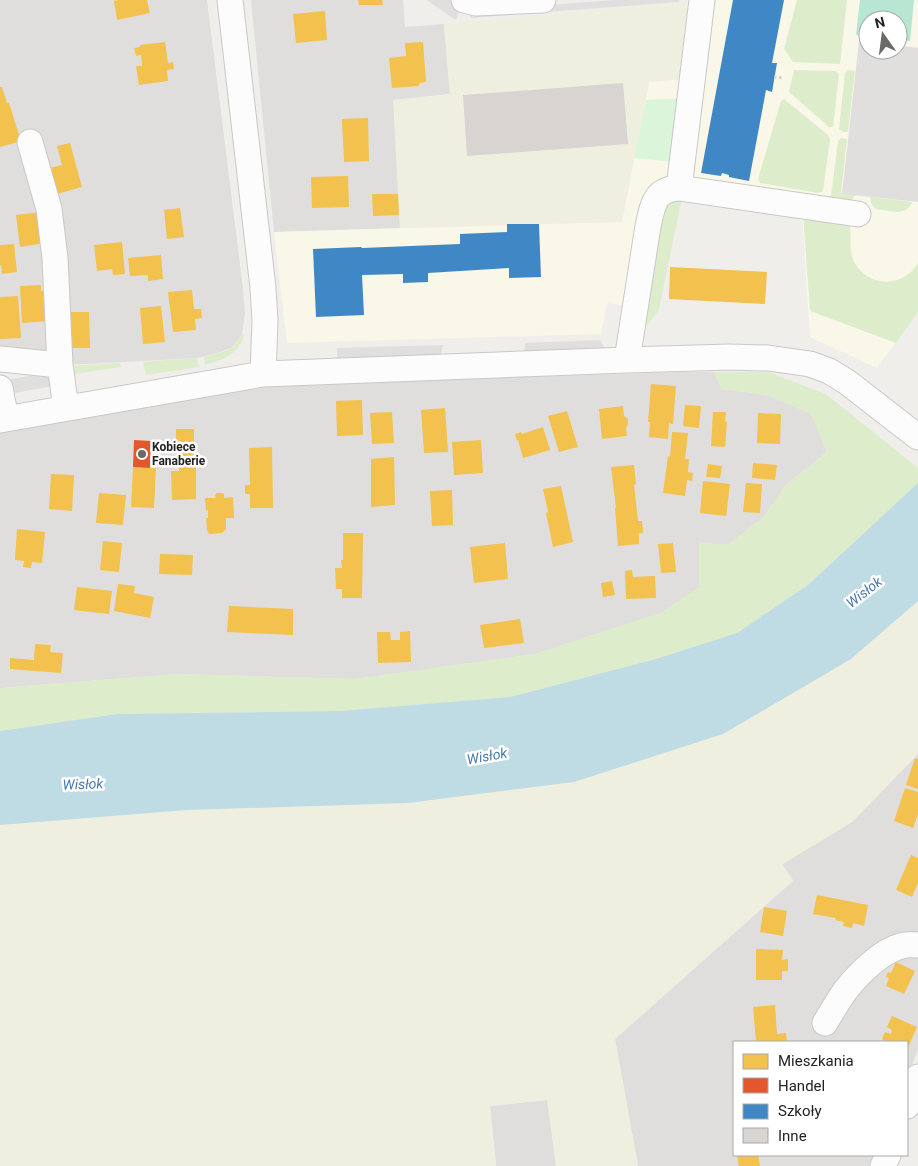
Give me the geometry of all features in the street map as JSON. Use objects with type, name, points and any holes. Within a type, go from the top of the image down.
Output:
[{"type":"street","points":[[230,0],[263,288],[265,321],[263,374]]},
{"type":"street","points":[[472,1],[542,0]]},
{"type":"street","points":[[679,188],[702,0]]},
{"type":"street","points":[[30,142],[48,209],[55,258],[60,366],[66,408]]},
{"type":"street","points":[[626,360],[648,226],[653,205],[660,193],[679,188],[858,214]]},
{"type":"street","points":[[0,388],[3,420],[263,374],[626,360],[729,357],[768,358],[810,364],[829,371],[847,382],[909,429]]},
{"type":"street","points":[[0,359],[60,366]]},
{"type":"street","points":[[825,1023],[845,991],[865,969],[893,948],[918,945]]},
{"type":"street","points":[[908,1103],[918,1077]]},
{"type":"path","points":[[774,77],[783,78]]},
{"type":"shaded area","points":[[0,0],[207,0],[245,313],[242,334],[231,348],[197,358],[67,365],[0,351]]},
{"type":"shaded area","points":[[251,0],[403,0],[405,27],[444,24],[450,94],[394,100],[400,228],[274,232]]},
{"type":"shaded area","points":[[427,0],[450,0],[459,6],[457,19],[454,19]]},
{"type":"shaded area","points":[[614,0],[679,0],[679,2],[470,18],[470,11]]},
{"type":"shaded area","points":[[690,0],[918,0],[918,312],[877,368],[810,337],[802,215],[681,202],[659,310],[607,303],[601,334],[287,343],[274,232],[542,224],[634,158],[649,82],[684,79]]},
{"type":"shaded area","points":[[908,46],[918,48],[918,202],[842,194],[858,50],[858,60],[908,60]]},
{"type":"shaded area","points":[[600,340],[607,352],[524,356],[525,343]]},
{"type":"shaded area","points":[[443,345],[441,354],[436,358],[337,361],[337,348]]},
{"type":"shaded area","points":[[51,372],[54,386],[9,394],[7,380]]},
{"type":"shaded area","points":[[714,372],[722,389],[767,395],[812,414],[827,452],[786,485],[762,519],[727,545],[699,543],[700,587],[661,613],[535,654],[355,679],[178,674],[0,688],[0,431],[186,398],[294,384]]},
{"type":"shaded area","points":[[918,754],[918,1050],[908,1075],[908,1041],[733,1041],[733,1156],[875,1156],[871,1166],[638,1166],[615,1039],[793,881],[781,865],[852,822]]},
{"type":"shaded area","points":[[548,1100],[556,1166],[496,1166],[490,1106]]},
{"type":"green space","points":[[797,0],[847,0],[840,64],[793,62],[784,49]]},
{"type":"green space","points":[[860,0],[914,0],[910,41],[908,41],[908,10],[859,10]]},
{"type":"green space","points":[[690,2],[684,79],[649,82],[622,222],[400,228],[393,100],[450,94],[444,24]]},
{"type":"green space","points":[[858,18],[858,35],[856,35]]},
{"type":"green space","points":[[794,70],[835,71],[839,74],[833,127],[829,127],[789,92]]},
{"type":"green space","points":[[849,70],[855,71],[848,132],[843,132],[839,129],[845,73]]},
{"type":"green space","points":[[685,98],[675,162],[634,158],[646,100]]},
{"type":"green space","points":[[784,99],[828,135],[830,139],[823,191],[818,193],[760,183],[758,179],[781,101]]},
{"type":"green space","points":[[841,138],[847,139],[841,193],[855,195],[848,204],[823,201],[831,196],[838,141]]},
{"type":"green space","points":[[870,197],[912,202],[907,209],[900,212],[879,210],[872,205]]},
{"type":"green space","points":[[672,198],[682,198],[659,310],[647,325],[640,323],[662,206]]},
{"type":"green space","points":[[803,215],[849,224],[852,258],[860,271],[868,277],[886,282],[895,281],[912,271],[918,263],[918,312],[896,343],[810,311]]},
{"type":"green space","points":[[244,334],[242,341],[235,351],[218,361],[205,365],[204,357],[231,348]]},
{"type":"green space","points":[[197,358],[199,367],[146,375],[143,362]]},
{"type":"green space","points":[[120,363],[121,367],[68,375],[67,366]]},
{"type":"green space","points":[[714,372],[768,372],[826,394],[918,468],[918,483],[808,585],[737,633],[656,659],[510,697],[340,711],[117,714],[0,731],[0,688],[178,674],[355,679],[535,654],[661,613],[699,587],[699,542],[727,545],[762,519],[786,485],[827,452],[811,414],[767,395],[722,389]]},
{"type":"green space","points":[[918,601],[918,754],[852,822],[782,864],[793,880],[615,1039],[638,1166],[556,1166],[547,1100],[490,1106],[496,1166],[0,1166],[0,825],[187,810],[408,803],[574,782],[723,734],[851,659]]},
{"type":"water","name":"Wisłok","points":[[918,483],[918,601],[851,659],[723,734],[574,782],[408,803],[187,810],[0,825],[0,731],[117,714],[340,711],[510,697],[656,659],[737,633],[808,585]]},
{"type":"building: Mieszkania","points":[[147,0],[150,13],[117,20],[114,1]]},
{"type":"building: Mieszkania","points":[[358,0],[382,0],[383,5],[359,5]]},
{"type":"building: Mieszkania","points":[[325,11],[327,40],[296,43],[293,14]]},
{"type":"building: Mieszkania","points":[[165,42],[168,63],[173,62],[174,69],[167,70],[168,81],[139,85],[136,66],[142,66],[141,55],[136,56],[134,48],[140,47],[140,45]]},
{"type":"building: Mieszkania","points":[[423,42],[426,82],[419,83],[419,86],[392,88],[389,58],[406,56],[405,43]]},
{"type":"building: Mieszkania","points":[[0,87],[2,87],[7,103],[9,103],[21,141],[0,147]]},
{"type":"building: Mieszkania","points":[[368,118],[369,161],[344,162],[342,119]]},
{"type":"building: Mieszkania","points":[[70,143],[82,187],[57,194],[50,168],[62,165],[57,146]]},
{"type":"building: Mieszkania","points":[[348,176],[349,207],[312,208],[311,177]]},
{"type":"building: Mieszkania","points":[[372,194],[398,194],[399,215],[373,216]]},
{"type":"building: Mieszkania","points":[[180,208],[184,237],[167,239],[164,210]]},
{"type":"building: Mieszkania","points":[[42,212],[45,243],[20,247],[16,215]]},
{"type":"building: Mieszkania","points":[[122,242],[125,274],[113,275],[112,269],[97,271],[94,245]]},
{"type":"building: Mieszkania","points":[[14,244],[17,272],[2,274],[0,245]]},
{"type":"building: Mieszkania","points":[[161,255],[163,279],[148,281],[148,275],[130,276],[128,258]]},
{"type":"building: Mieszkania","points":[[670,267],[767,272],[765,304],[669,299]]},
{"type":"building: Mieszkania","points":[[41,285],[41,291],[47,291],[49,321],[22,323],[20,286]]},
{"type":"building: Mieszkania","points":[[192,290],[194,309],[201,309],[202,318],[195,319],[196,330],[173,332],[168,292]]},
{"type":"building: Mieszkania","points":[[18,296],[21,338],[0,339],[0,297]]},
{"type":"building: Mieszkania","points":[[161,306],[165,342],[143,344],[140,308]]},
{"type":"building: Mieszkania","points":[[68,312],[89,312],[90,348],[69,348]]},
{"type":"building: Mieszkania","points":[[651,384],[676,386],[673,424],[669,423],[668,439],[649,437],[650,422],[648,422]]},
{"type":"building: Mieszkania","points":[[362,400],[363,435],[337,436],[336,401]]},
{"type":"building: Mieszkania","points":[[685,405],[701,406],[699,428],[683,426]]},
{"type":"building: Mieszkania","points":[[623,406],[624,416],[628,419],[627,436],[602,439],[599,409]]},
{"type":"building: Mieszkania","points":[[445,408],[448,452],[424,453],[421,410]]},
{"type":"building: Mieszkania","points":[[567,411],[578,447],[559,452],[548,416]]},
{"type":"building: Mieszkania","points":[[392,412],[394,443],[372,444],[370,413]]},
{"type":"building: Mieszkania","points":[[713,412],[726,412],[725,447],[711,446]]},
{"type":"building: Mieszkania","points":[[758,413],[781,414],[780,444],[757,443]]},
{"type":"building: Mieszkania","points":[[543,427],[550,450],[523,458],[515,434],[521,432],[522,434]]},
{"type":"building: Mieszkania","points":[[176,429],[194,429],[194,457],[176,457]]},
{"type":"building: Mieszkania","points":[[672,432],[688,433],[685,459],[689,459],[688,472],[693,473],[692,481],[687,480],[685,496],[663,493],[668,456],[670,457]]},
{"type":"building: Mieszkania","points":[[481,440],[483,473],[454,475],[452,442]]},
{"type":"building: Mieszkania","points":[[272,447],[273,508],[250,508],[250,494],[245,494],[245,485],[250,485],[249,448]]},
{"type":"building: Mieszkania","points":[[394,457],[395,505],[371,507],[371,459]]},
{"type":"building: Mieszkania","points":[[179,463],[196,463],[196,499],[172,500],[171,471],[179,471]]},
{"type":"building: Mieszkania","points":[[753,463],[777,465],[775,480],[752,478]]},
{"type":"building: Mieszkania","points":[[708,464],[722,466],[720,478],[706,477]]},
{"type":"building: Mieszkania","points":[[634,465],[638,521],[642,521],[643,533],[639,533],[639,544],[618,546],[611,467]]},
{"type":"building: Mieszkania","points":[[133,467],[156,468],[154,508],[131,507]]},
{"type":"building: Mieszkania","points":[[51,474],[74,475],[72,511],[49,509]]},
{"type":"building: Mieszkania","points":[[703,481],[730,484],[726,516],[700,513]]},
{"type":"building: Mieszkania","points":[[746,483],[762,484],[760,513],[743,512]]},
{"type":"building: Mieszkania","points":[[561,486],[573,542],[553,547],[543,489]]},
{"type":"building: Mieszkania","points":[[452,490],[453,525],[432,526],[430,491]]},
{"type":"building: Mieszkania","points":[[99,493],[126,495],[123,525],[96,523]]},
{"type":"building: Mieszkania","points":[[217,493],[224,494],[224,498],[233,497],[234,518],[226,518],[226,529],[222,533],[209,534],[206,518],[208,518],[208,510],[206,510],[205,498],[216,498],[215,495]]},
{"type":"building: Mieszkania","points":[[17,529],[45,532],[42,563],[32,562],[31,568],[23,567],[24,561],[15,560]]},
{"type":"building: Mieszkania","points":[[343,533],[363,533],[362,598],[342,598],[342,589],[336,589],[335,568],[342,568]]},
{"type":"building: Mieszkania","points":[[103,541],[122,543],[119,572],[100,570]]},
{"type":"building: Mieszkania","points":[[505,543],[508,579],[474,583],[470,547]]},
{"type":"building: Mieszkania","points":[[673,543],[676,572],[661,573],[658,544]]},
{"type":"building: Mieszkania","points":[[160,554],[193,555],[192,575],[159,574]]},
{"type":"building: Mieszkania","points":[[632,570],[633,577],[655,576],[656,598],[626,599],[625,571]]},
{"type":"building: Mieszkania","points":[[612,581],[615,595],[603,597],[601,583]]},
{"type":"building: Mieszkania","points":[[118,584],[135,586],[134,593],[154,597],[150,618],[114,611]]},
{"type":"building: Mieszkania","points":[[77,587],[112,591],[109,614],[74,610]]},
{"type":"building: Mieszkania","points":[[229,606],[293,609],[293,635],[227,632]]},
{"type":"building: Mieszkania","points":[[520,619],[524,643],[484,648],[480,625]]},
{"type":"building: Mieszkania","points":[[410,631],[411,662],[378,663],[377,632],[390,632],[391,640],[400,640],[400,632]]},
{"type":"building: Mieszkania","points":[[35,644],[51,645],[50,652],[63,653],[61,673],[10,669],[10,658],[34,660]]},
{"type":"building: Mieszkania","points":[[915,758],[918,759],[918,789],[906,785]]},
{"type":"building: Mieszkania","points":[[905,788],[918,792],[918,814],[913,828],[894,821]]},
{"type":"building: Mieszkania","points":[[911,855],[918,858],[918,883],[912,897],[896,890]]},
{"type":"building: Mieszkania","points":[[817,895],[868,905],[864,926],[853,923],[852,928],[843,926],[844,922],[835,920],[836,918],[813,914]]},
{"type":"building: Mieszkania","points":[[764,907],[787,911],[783,936],[760,932]]},
{"type":"building: Mieszkania","points":[[756,949],[783,950],[782,960],[788,959],[788,971],[782,971],[782,980],[756,980]]},
{"type":"building: Mieszkania","points":[[896,962],[915,971],[904,994],[886,986],[889,978],[886,977],[888,972],[891,973]]},
{"type":"building: Mieszkania","points":[[775,1005],[777,1034],[786,1033],[787,1041],[756,1041],[753,1007]]},
{"type":"building: Mieszkania","points":[[892,1016],[917,1027],[908,1048],[908,1041],[885,1041],[882,1039],[885,1032],[891,1034],[892,1030],[887,1027]]},
{"type":"building: Mieszkania","points":[[737,1156],[758,1156],[760,1166],[739,1166]]},
{"type":"building: Handel","name":"Kobiece Fanaberie","points":[[134,440],[151,441],[150,468],[133,467]]},
{"type":"building: Szkoły","points":[[733,0],[784,0],[772,63],[777,63],[772,92],[766,90],[749,181],[729,177],[729,175],[722,173],[721,176],[701,173]]},
{"type":"building: Szkoły","points":[[507,224],[539,224],[541,277],[509,278],[509,268],[428,273],[428,282],[403,283],[403,274],[362,275],[364,315],[316,317],[313,249],[460,244],[460,234],[507,232]]},
{"type":"building: Inne","points":[[623,83],[628,144],[467,156],[463,95]]},
{"type":"place","name":"Kobiece Fanaberie","points":[[142,454]]}]
